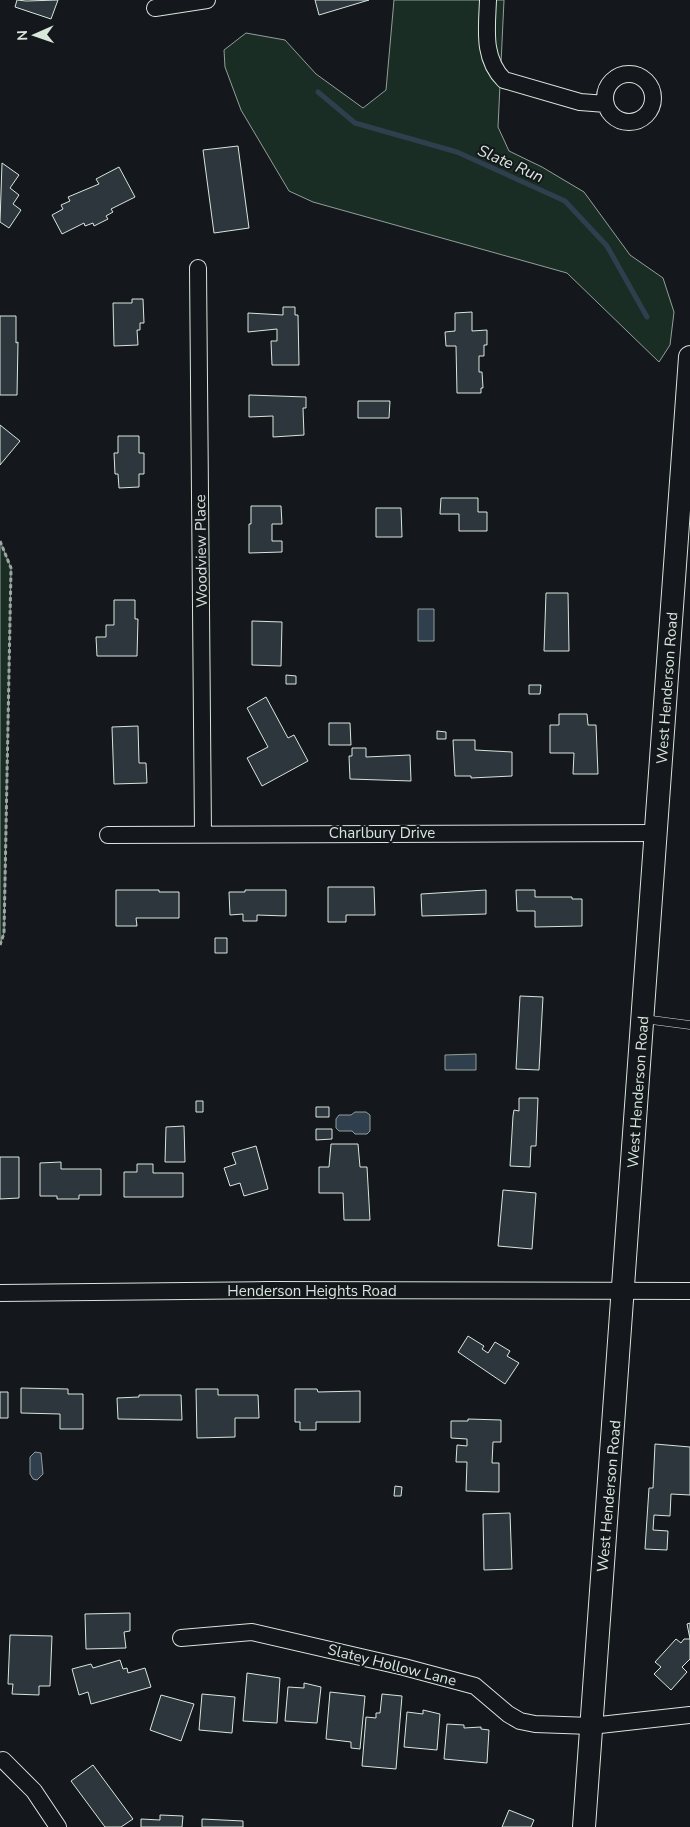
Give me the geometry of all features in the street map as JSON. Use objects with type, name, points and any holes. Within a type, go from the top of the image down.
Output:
[{"type":"main road","name":"West Henderson Road","points":[[584,1827],[644,1019],[690,357]]},
{"type":"street","points":[[155,8],[207,0]]},
{"type":"street","points":[[488,0],[487,43],[490,59],[495,71],[504,80],[580,102],[606,104]]},
{"type":"street","name":"Woodview Place","points":[[198,268],[203,834]]},
{"type":"street","name":"Charlbury Drive","points":[[108,835],[657,833]]},
{"type":"street","name":"Henderson Heights Road","points":[[0,1293],[690,1291]]},
{"type":"street","name":"Slatey Hollow Lane","points":[[181,1638],[252,1632],[404,1667],[475,1686],[502,1710],[520,1721],[551,1726],[591,1726],[690,1714]]},
{"type":"street","points":[[3,1760],[34,1791],[58,1827]]},
{"type":"lane","points":[[644,1019],[690,1025]]},
{"type":"path","points":[[0,541],[11,568],[4,934],[0,945]]},
{"type":"green space","points":[[394,0],[504,0],[498,127],[509,151],[542,167],[584,192],[630,255],[663,278],[674,312],[670,345],[659,362],[567,273],[313,202],[289,191],[241,110],[225,67],[224,50],[246,33],[285,40],[316,74],[363,108],[386,90]]},
{"type":"green space","points":[[0,541],[11,568],[4,933],[0,945]]},
{"type":"water","points":[[418,609],[434,609],[434,641],[418,641]]},
{"type":"water","points":[[476,1054],[476,1070],[445,1070],[445,1055]]},
{"type":"water","points":[[355,1112],[366,1112],[370,1115],[370,1131],[367,1134],[339,1131],[336,1128],[336,1119],[339,1115],[351,1115]]},
{"type":"water","points":[[35,1452],[41,1453],[43,1474],[37,1480],[33,1479],[30,1474],[30,1457]]},
{"type":"building","points":[[17,0],[58,0],[51,19],[15,7]]},
{"type":"building","points":[[315,0],[369,0],[319,15]]},
{"type":"building","points":[[238,146],[249,228],[214,233],[203,150]]},
{"type":"building","points":[[2,163],[19,175],[10,188],[19,195],[13,204],[21,210],[9,228],[0,222]]},
{"type":"building","points":[[119,167],[135,197],[111,209],[113,212],[106,216],[108,219],[94,226],[93,223],[85,226],[84,223],[62,234],[52,215],[63,209],[61,205],[70,201],[68,197],[99,184],[96,179]]},
{"type":"building","points":[[132,299],[143,299],[144,323],[140,323],[140,330],[137,330],[138,345],[114,346],[113,303],[132,303]]},
{"type":"building","points":[[283,307],[295,307],[295,315],[298,315],[299,365],[272,365],[271,341],[277,341],[277,329],[248,332],[248,313],[283,315]]},
{"type":"building","points":[[472,312],[472,331],[487,330],[487,345],[484,345],[484,356],[479,356],[479,372],[482,372],[483,388],[481,388],[481,393],[457,393],[456,346],[446,346],[445,332],[455,331],[455,313]]},
{"type":"building","points":[[0,316],[16,316],[16,343],[18,342],[17,395],[0,395]]},
{"type":"building","points":[[249,395],[306,397],[306,408],[303,408],[304,435],[273,437],[273,416],[249,417]]},
{"type":"building","points":[[358,401],[390,401],[389,418],[358,418]]},
{"type":"building","points":[[0,425],[20,441],[0,465]]},
{"type":"building","points":[[118,436],[139,436],[139,453],[144,453],[144,474],[139,474],[139,487],[119,488],[118,474],[115,474],[114,453],[118,453]]},
{"type":"building","points":[[441,498],[478,498],[478,512],[487,512],[487,531],[459,531],[459,514],[440,514]]},
{"type":"building","points":[[251,506],[281,506],[282,524],[272,524],[272,541],[282,541],[282,552],[249,553]]},
{"type":"building","points":[[376,508],[401,508],[402,537],[376,537]]},
{"type":"building","points":[[546,593],[568,593],[569,651],[544,651]]},
{"type":"building","points":[[114,600],[135,600],[135,619],[138,619],[137,656],[97,656],[96,637],[106,637],[106,625],[114,625]]},
{"type":"building","points":[[252,621],[282,622],[281,666],[252,665]]},
{"type":"building","points":[[286,675],[296,676],[296,684],[286,684]]},
{"type":"building","points":[[529,685],[541,685],[540,694],[529,694]]},
{"type":"building","points":[[266,697],[288,738],[294,735],[308,761],[262,786],[247,758],[268,747],[247,708]]},
{"type":"building","points":[[559,714],[587,714],[588,725],[596,725],[598,774],[573,774],[574,753],[550,753],[550,725],[559,725]]},
{"type":"building","points":[[329,723],[350,723],[351,745],[329,745]]},
{"type":"building","points":[[138,726],[139,763],[146,763],[147,783],[114,784],[112,727]]},
{"type":"building","points":[[437,731],[446,732],[446,739],[437,739]]},
{"type":"building","points":[[453,740],[475,740],[475,750],[512,752],[512,776],[471,778],[471,776],[455,776]]},
{"type":"building","points":[[352,748],[366,748],[366,757],[410,755],[411,781],[350,779],[349,756],[352,756]]},
{"type":"building","points":[[328,887],[374,887],[375,915],[346,915],[346,922],[328,922]]},
{"type":"building","points":[[116,890],[179,892],[179,918],[136,918],[137,926],[116,926]]},
{"type":"building","points":[[245,890],[286,890],[286,916],[257,915],[257,921],[243,921],[243,914],[230,915],[229,892],[245,892]]},
{"type":"building","points":[[486,890],[486,914],[422,916],[421,894]]},
{"type":"building","points":[[516,890],[535,890],[535,897],[572,897],[572,899],[582,899],[582,926],[535,927],[535,911],[517,911]]},
{"type":"building","points":[[215,938],[227,938],[227,953],[215,953]]},
{"type":"building","points":[[520,996],[543,997],[539,1070],[516,1069]]},
{"type":"building","points":[[519,1098],[538,1098],[536,1146],[531,1146],[530,1167],[510,1166],[513,1116],[514,1110],[519,1111]]},
{"type":"building","points":[[196,1101],[203,1101],[203,1112],[196,1112]]},
{"type":"building","points":[[316,1107],[329,1107],[329,1117],[316,1117]]},
{"type":"building","points":[[184,1126],[185,1162],[165,1162],[166,1127]]},
{"type":"building","points":[[316,1129],[332,1129],[332,1139],[316,1140]]},
{"type":"building","points":[[331,1144],[358,1144],[360,1167],[367,1167],[370,1220],[344,1220],[343,1193],[319,1193],[319,1167],[329,1167]]},
{"type":"building","points":[[256,1146],[268,1189],[244,1196],[240,1183],[230,1186],[224,1168],[236,1164],[232,1153]]},
{"type":"building","points":[[0,1157],[19,1157],[19,1198],[0,1199]]},
{"type":"building","points":[[61,1162],[61,1169],[101,1169],[101,1195],[79,1195],[79,1199],[57,1199],[57,1196],[40,1196],[40,1163]]},
{"type":"building","points":[[137,1164],[153,1164],[153,1173],[183,1173],[183,1197],[124,1197],[124,1172],[137,1172]]},
{"type":"building","points":[[503,1190],[536,1193],[532,1249],[498,1246]]},
{"type":"building","points":[[468,1336],[484,1346],[482,1349],[488,1353],[495,1342],[510,1351],[507,1356],[519,1363],[505,1384],[458,1352]]},
{"type":"building","points":[[21,1388],[68,1389],[68,1394],[83,1394],[83,1429],[60,1429],[60,1414],[21,1413]]},
{"type":"building","points":[[196,1389],[218,1389],[218,1395],[258,1395],[259,1418],[235,1418],[235,1437],[197,1438]]},
{"type":"building","points":[[295,1389],[317,1389],[318,1392],[360,1391],[360,1422],[316,1422],[316,1430],[300,1430],[300,1422],[295,1422]]},
{"type":"building","points":[[0,1392],[8,1392],[8,1418],[0,1418]]},
{"type":"building","points":[[139,1395],[181,1395],[182,1420],[118,1419],[117,1398],[139,1397]]},
{"type":"building","points":[[468,1419],[501,1420],[501,1442],[493,1442],[492,1463],[499,1463],[499,1492],[466,1491],[467,1462],[456,1462],[457,1445],[467,1446],[467,1439],[451,1438],[451,1421],[468,1421]]},
{"type":"building","points":[[655,1444],[690,1447],[690,1495],[671,1494],[670,1516],[654,1515],[653,1530],[668,1531],[667,1550],[645,1549],[649,1488],[653,1488]]},
{"type":"building","points":[[395,1486],[402,1487],[401,1496],[394,1496]]},
{"type":"building","points":[[510,1513],[512,1569],[484,1570],[483,1514]]},
{"type":"building","points":[[130,1613],[130,1631],[124,1632],[126,1648],[86,1649],[85,1614]]},
{"type":"building","points":[[690,1623],[690,1639],[687,1624]]},
{"type":"building","points":[[10,1635],[52,1636],[50,1686],[39,1686],[39,1695],[12,1694],[13,1684],[8,1684]]},
{"type":"building","points":[[676,1639],[681,1643],[684,1639],[690,1639],[690,1659],[682,1667],[687,1672],[671,1690],[654,1674],[661,1667],[655,1662]]},
{"type":"building","points":[[120,1660],[123,1669],[127,1668],[128,1673],[145,1668],[151,1687],[91,1704],[88,1692],[79,1695],[72,1669],[91,1664],[93,1668]]},
{"type":"building","points":[[247,1673],[280,1678],[277,1723],[243,1721]]},
{"type":"building","points":[[304,1683],[321,1687],[317,1723],[285,1721],[288,1687],[304,1688]]},
{"type":"building","points":[[330,1692],[365,1696],[360,1749],[351,1748],[351,1742],[326,1739]]},
{"type":"building","points":[[202,1694],[235,1697],[232,1733],[199,1730]]},
{"type":"building","points":[[382,1694],[402,1696],[396,1769],[362,1766],[366,1717],[376,1718],[376,1713],[380,1713]]},
{"type":"building","points":[[161,1695],[194,1704],[181,1741],[150,1730]]},
{"type":"building","points":[[423,1710],[440,1714],[437,1750],[404,1747],[407,1712],[423,1714]]},
{"type":"building","points":[[447,1724],[464,1725],[464,1728],[481,1727],[481,1729],[489,1730],[487,1763],[444,1759]]},
{"type":"building","points":[[93,1765],[133,1819],[121,1827],[105,1827],[71,1781]]},
{"type":"building","points":[[509,1810],[534,1820],[531,1827],[502,1827]]},
{"type":"building","points":[[160,1815],[183,1816],[182,1827],[141,1827],[141,1819],[160,1820]]},
{"type":"building","points":[[202,1819],[243,1821],[243,1827],[202,1827]]},
{"type":"waterway","name":"Slate Run","points":[[318,92],[355,123],[457,152],[565,201],[607,246],[647,317]]}]
